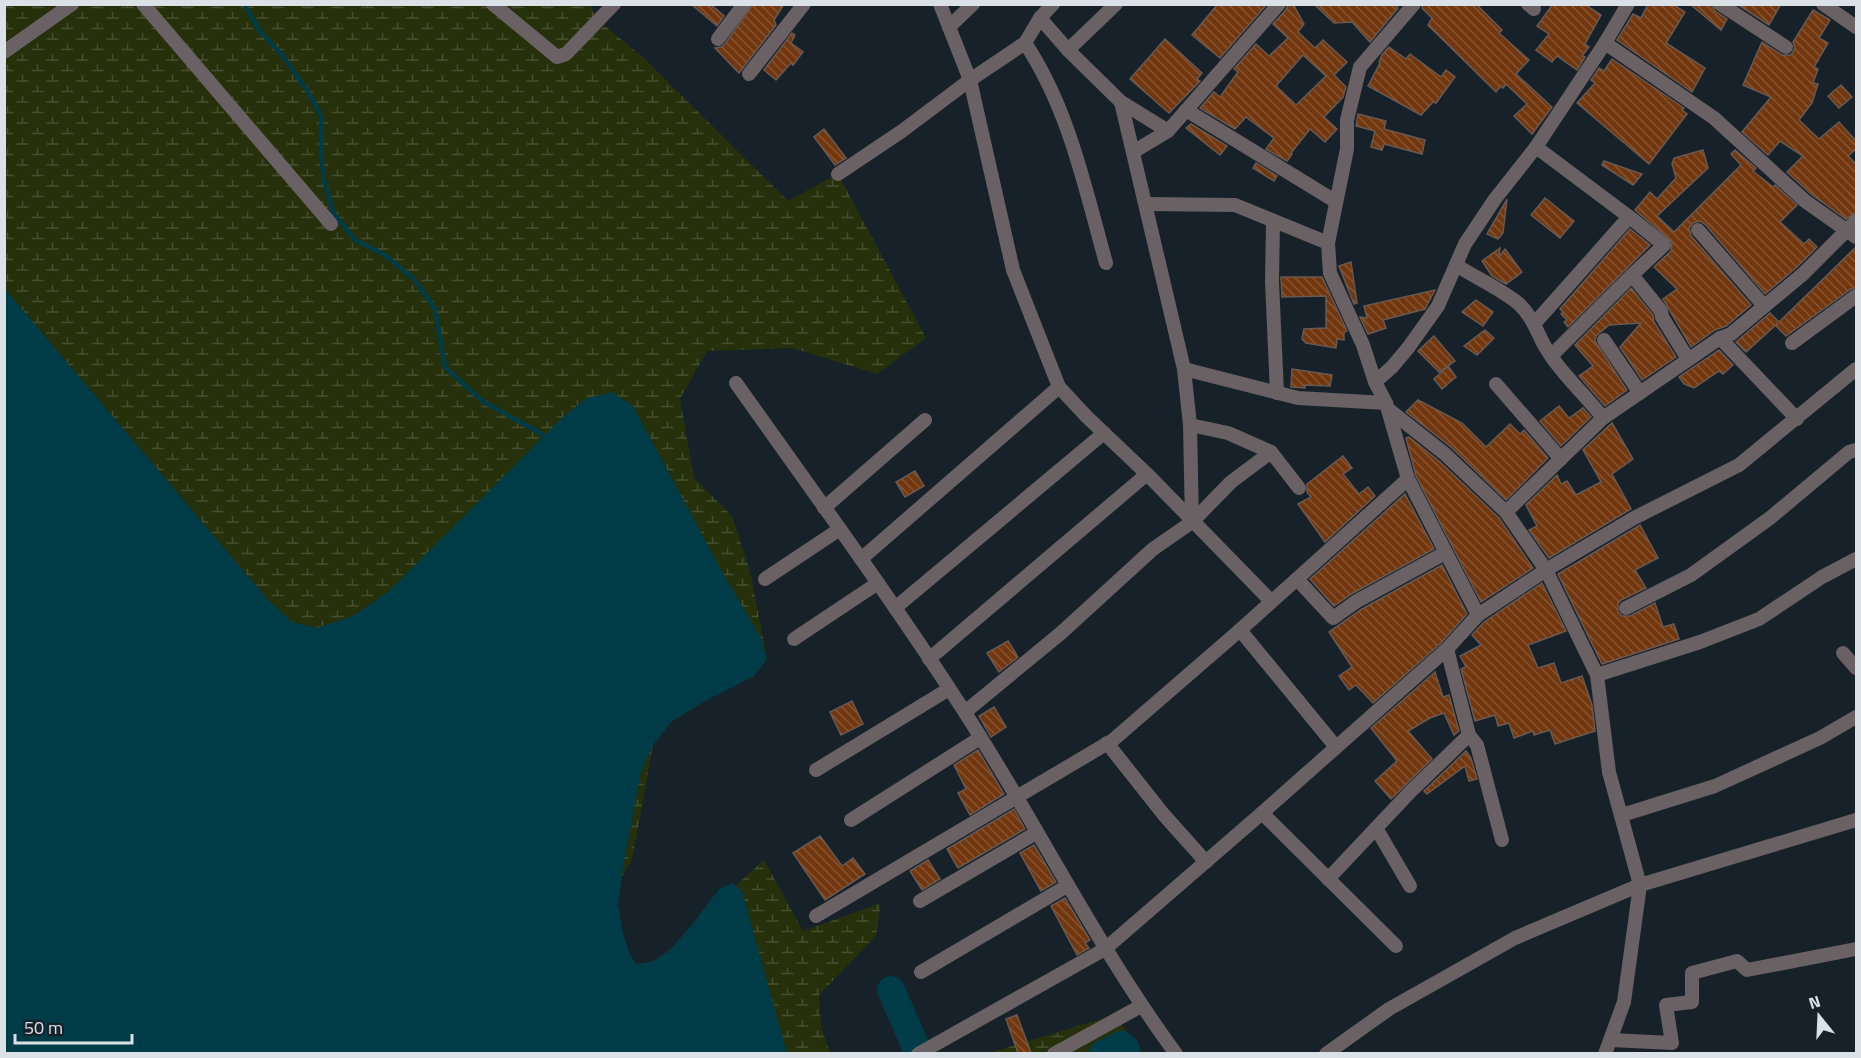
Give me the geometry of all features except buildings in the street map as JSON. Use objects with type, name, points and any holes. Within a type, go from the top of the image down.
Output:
[{"type":"street","points":[[4,52],[72,4]]},
{"type":"street","points":[[143,4],[331,224]]},
{"type":"street","points":[[493,4],[557,57],[566,54],[614,4]]},
{"type":"street","points":[[718,39],[744,4]]},
{"type":"street","points":[[749,74],[804,4]]},
{"type":"street","points":[[940,4],[970,80],[1013,270],[1059,387],[1271,601]]},
{"type":"street","points":[[949,27],[973,4]]},
{"type":"street","points":[[838,174],[1025,43],[1040,18],[1053,4]]},
{"type":"street","points":[[1068,50],[1116,4]]},
{"type":"street","points":[[1133,152],[1168,131],[1279,4]]},
{"type":"street","points":[[1414,4],[1360,67],[1347,120],[1347,149],[1328,243],[1330,273],[1363,345],[1375,382],[1387,406],[1408,479],[1478,615]]},
{"type":"street","points":[[1375,382],[1408,348],[1438,306],[1465,244],[1495,199],[1536,147],[1628,4]]},
{"type":"street","points":[[1720,4],[1786,47]]},
{"type":"street","points":[[1823,4],[1857,27]]},
{"type":"street","points":[[1040,18],[1068,50],[1121,102],[1168,131]]},
{"type":"street","points":[[1025,43],[1040,64],[1076,153],[1106,263]]},
{"type":"street","points":[[1506,512],[1603,418],[1720,338],[1731,334],[1854,229],[1804,201],[1714,118],[1605,43]]},
{"type":"street","points":[[1121,102],[1147,204],[1184,369],[1190,424],[1192,522]]},
{"type":"street","points":[[1186,110],[1335,201]]},
{"type":"street","points":[[1536,147],[1664,245],[1552,355]]},
{"type":"street","points":[[1147,204],[1235,205],[1328,243]]},
{"type":"street","points":[[1534,324],[1629,217]]},
{"type":"street","points":[[1273,221],[1272,282],[1276,393]]},
{"type":"street","points":[[1698,230],[1764,306]]},
{"type":"street","points":[[1456,265],[1518,303],[1534,324],[1543,343],[1603,418]]},
{"type":"street","points":[[1632,275],[1661,310],[1662,317],[1688,359]]},
{"type":"street","points":[[1792,343],[1857,297]]},
{"type":"street","points":[[1720,338],[1797,419]]},
{"type":"street","points":[[1604,340],[1640,393]]},
{"type":"street","points":[[1184,369],[1298,398],[1387,406],[1445,454],[1506,512],[1546,570],[1597,675],[1609,772],[1640,885],[1624,1002],[1605,1053]]},
{"type":"street","points":[[918,1053],[1105,949],[1447,649],[1478,615],[1546,570],[1634,518],[1739,465],[1857,369]]},
{"type":"street","points":[[736,383],[878,583],[949,689],[1105,949],[1141,1006],[1176,1053]]},
{"type":"street","points":[[1496,384],[1561,459]]},
{"type":"street","points":[[861,559],[1059,387]]},
{"type":"street","points":[[824,508],[925,420]]},
{"type":"street","points":[[1190,424],[1228,433],[1271,452],[1299,488]]},
{"type":"street","points":[[895,608],[1104,433]]},
{"type":"street","points":[[1626,608],[1691,575],[1770,518],[1849,452],[1857,450]]},
{"type":"street","points":[[964,712],[1061,633],[1154,549],[1192,522],[1231,482],[1271,452]]},
{"type":"street","points":[[929,659],[1147,474]]},
{"type":"street","points":[[816,916],[1113,740],[1408,479]]},
{"type":"street","points":[[765,579],[840,529]]},
{"type":"street","points":[[1297,579],[1333,618],[1357,601],[1445,553]]},
{"type":"street","points":[[1597,675],[1700,642],[1759,619],[1822,577],[1857,559]]},
{"type":"street","points":[[794,639],[878,583]]},
{"type":"street","points":[[1240,630],[1336,747]]},
{"type":"street","points":[[1447,649],[1469,735],[1477,745],[1502,840]]},
{"type":"street","points":[[1843,653],[1857,668]]},
{"type":"street","points":[[816,770],[949,689]]},
{"type":"street","points":[[1622,815],[1714,786],[1820,738],[1857,717]]},
{"type":"street","points":[[1328,879],[1469,735]]},
{"type":"street","points":[[851,820],[980,738]]},
{"type":"street","points":[[1107,743],[1157,806],[1206,861]]},
{"type":"street","points":[[1262,813],[1396,946]]},
{"type":"street","points":[[1326,1053],[1389,1009],[1515,939],[1640,885],[1857,820]]},
{"type":"street","points":[[1376,828],[1410,886]]},
{"type":"street","points":[[920,901],[1036,833]]},
{"type":"street","points":[[921,972],[1067,886]]},
{"type":"street","points":[[1611,1040],[1672,1043],[1666,1005],[1692,1002],[1692,973],[1737,961],[1748,970],[1857,949]]},
{"type":"street","points":[[1054,1053],[1141,1006]]},
{"type":"green space","points":[[5,5],[590,5],[599,21],[645,59],[788,201],[838,174],[926,338],[877,374],[792,348],[707,351],[680,399],[694,478],[732,516],[750,571],[767,659],[754,676],[703,702],[671,722],[653,745],[632,860],[567,966],[652,962],[670,950],[691,926],[764,860],[803,931],[881,903],[876,936],[819,995],[821,1026],[830,1053],[5,1054]]},
{"type":"green space","points":[[1114,1015],[1143,1053],[983,1054],[996,1051]]},
{"type":"water","points":[[4,288],[269,601],[292,622],[316,628],[353,616],[389,591],[562,418],[585,399],[612,392],[633,406],[721,570],[761,638],[767,659],[754,676],[703,702],[671,722],[653,745],[641,772],[623,867],[618,904],[623,934],[636,964],[652,962],[670,950],[719,889],[732,883],[742,891],[787,1053],[5,1053]]},
{"type":"waterway","points":[[244,4],[259,30],[282,55],[308,92],[321,116],[324,181],[334,214],[355,240],[383,254],[414,279],[435,309],[445,367],[482,401],[549,440]]},
{"type":"waterway","points":[[891,990],[919,1054]]},
{"type":"waterway","points":[[1103,1054],[1121,1045],[1126,1049]]}]
